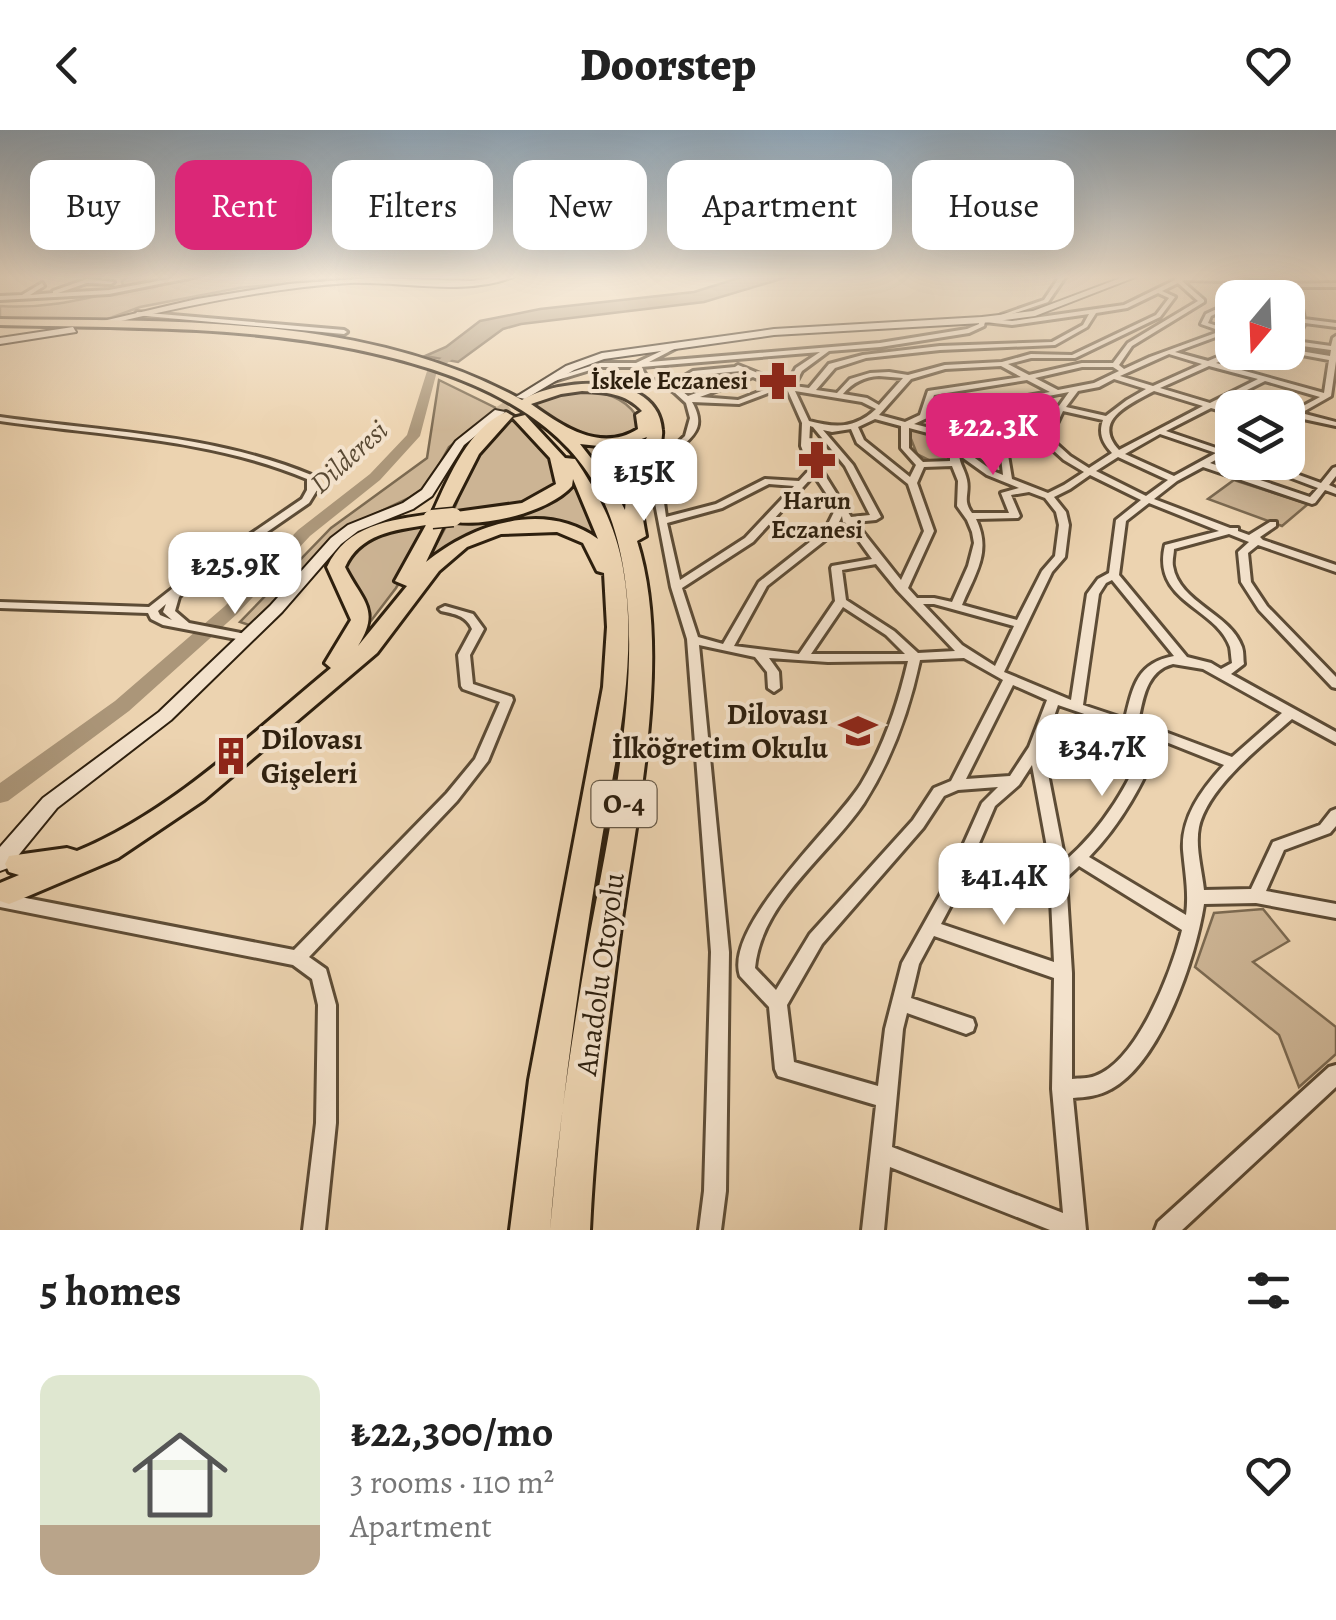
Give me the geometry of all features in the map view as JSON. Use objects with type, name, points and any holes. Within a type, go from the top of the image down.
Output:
[{"type":"highway","name":"Anadolu Otoyolu","points":[[79,327],[236,334],[397,358],[462,381],[561,434],[602,481],[628,540],[638,589],[642,642],[638,695],[590,1030],[570,1230]]},
{"type":"highway","points":[[3,897],[108,850],[236,760],[341,664],[372,626],[416,566],[473,446],[518,410],[560,388],[596,386],[636,400],[654,424],[655,436],[633,485],[640,556],[638,589]]},
{"type":"highway","points":[[600,390],[636,406],[647,428],[642,435],[626,441],[594,443],[518,410],[554,392],[600,390]]},
{"type":"highway","name":"Anadolu Otoyolu","points":[[518,410],[571,464],[604,524],[618,590],[618,644],[611,705],[546,1080],[530,1230]]},
{"type":"highway","points":[[341,664],[362,623],[362,610],[336,567],[348,545],[378,530],[535,505],[549,500],[564,486],[566,472],[561,463],[518,410]]},
{"type":"highway","points":[[6,863],[54,862],[100,846],[180,790],[341,664],[369,648],[448,552],[479,535],[527,525],[574,532],[598,548],[618,644]]},
{"type":"main road","points":[[3,897],[23,876],[6,863],[50,803],[164,716],[336,541],[353,528],[408,506],[427,493],[460,443],[518,410],[540,384],[602,356],[788,330],[840,327]]},
{"type":"main road","points":[[0,340],[70,330]]},
{"type":"street","points":[[291,327],[344,332]]},
{"type":"street","points":[[540,384],[600,365],[828,349],[956,334],[978,327]]},
{"type":"street","points":[[817,356],[839,363],[912,350],[1046,345],[1060,342],[1083,327]]},
{"type":"street","points":[[838,394],[852,380],[880,372],[908,377],[938,368],[1002,364],[1031,356],[1073,357],[1133,327]]},
{"type":"street","points":[[1117,371],[1122,348],[1161,327]]},
{"type":"street","points":[[931,432],[972,411],[1076,390],[1215,335]]},
{"type":"street","points":[[1211,336],[1215,337]]},
{"type":"street","points":[[1327,396],[1336,338]]},
{"type":"street","points":[[1305,344],[1333,353]]},
{"type":"street","points":[[1046,345],[1073,357]]},
{"type":"street","points":[[637,364],[674,347]]},
{"type":"street","points":[[688,400],[739,402],[785,386],[828,349]]},
{"type":"street","points":[[912,350],[938,368]]},
{"type":"street","points":[[1168,352],[1327,396]]},
{"type":"street","points":[[1305,352],[1333,353]]},
{"type":"street","points":[[724,355],[742,369],[785,386],[864,400],[877,412],[931,432],[990,473],[1048,496],[1061,512],[1064,542],[1060,557],[1046,570],[1019,624],[1004,675],[956,785]]},
{"type":"street","points":[[972,411],[1014,416],[1061,408],[1108,419],[1154,389],[1215,361]]},
{"type":"street","points":[[811,390],[839,363]]},
{"type":"street","points":[[637,364],[645,380],[672,387],[688,400],[694,423],[687,441],[662,465],[664,521],[676,588],[694,639],[720,952],[710,1230]]},
{"type":"street","points":[[1002,364],[1056,392]]},
{"type":"street","points":[[921,465],[905,448],[905,425],[924,416],[928,396],[936,390],[1031,377],[1082,365],[1117,371],[1154,389],[1213,406]]},
{"type":"street","points":[[672,387],[696,373],[742,369]]},
{"type":"street","points":[[688,400],[754,374]]},
{"type":"street","points":[[908,377],[877,412],[854,426],[840,430],[812,425],[804,431],[815,468],[876,561],[966,654],[1055,697],[1158,732],[1232,763]]},
{"type":"street","points":[[1048,496],[1082,480],[1088,470],[1158,431],[1262,380]]},
{"type":"street","points":[[785,386],[812,425],[849,465],[876,517],[844,514]]},
{"type":"street","points":[[1046,439],[1061,408],[1076,390]]},
{"type":"street","points":[[1305,408],[1327,396]]},
{"type":"street","points":[[972,411],[1000,429],[1046,439],[1088,470],[1146,498],[1336,570]]},
{"type":"street","points":[[0,419],[191,445],[261,460],[311,478],[312,490],[306,501],[266,532],[186,583],[152,610],[0,604]]},
{"type":"street","points":[[1108,419],[1106,444],[1118,454],[1174,479]]},
{"type":"street","points":[[1305,419],[1336,424]]},
{"type":"street","points":[[854,426],[860,442],[912,483],[928,530],[902,590]]},
{"type":"street","points":[[1158,431],[1215,448]]},
{"type":"street","points":[[954,448],[955,463],[962,473],[962,506],[971,516],[982,542],[956,606]]},
{"type":"street","points":[[1005,457],[1008,480]]},
{"type":"street","points":[[1184,660],[1114,576],[1121,520],[1174,479],[1215,458]]},
{"type":"street","points":[[921,465],[955,463]]},
{"type":"street","points":[[1203,464],[1312,501],[1336,470]]},
{"type":"street","points":[[912,483],[921,465]]},
{"type":"street","points":[[676,588],[749,540],[815,468]]},
{"type":"street","points":[[1304,480],[1336,491]]},
{"type":"street","points":[[664,521],[720,506],[768,481],[799,484]]},
{"type":"street","points":[[971,516],[1016,516],[1006,493],[1031,489]]},
{"type":"street","points":[[727,648],[764,584],[829,532],[844,514]]},
{"type":"street","points":[[1273,524],[1242,552],[1246,582],[1263,608],[1336,684]]},
{"type":"street","points":[[1222,674],[1238,664],[1234,641],[1176,588],[1166,554],[1168,547],[1182,542],[1234,530]]},
{"type":"street","points":[[804,655],[841,601],[836,568],[876,561]]},
{"type":"street","points":[[1077,704],[1093,594],[1102,581],[1114,576]]},
{"type":"street","points":[[184,625],[169,612],[174,596],[186,583]]},
{"type":"street","points":[[841,601],[890,633],[915,657]]},
{"type":"street","points":[[914,601],[956,606],[1019,624]]},
{"type":"street","points":[[297,958],[452,798],[488,746],[506,700],[467,686],[464,656],[478,629],[474,619],[465,613],[446,609]]},
{"type":"street","points":[[152,610],[156,617],[242,636]]},
{"type":"street","points":[[694,639],[727,648],[804,655],[966,654]]},
{"type":"street","points":[[757,651],[773,672],[774,688]]},
{"type":"street","points":[[778,1004],[746,971],[746,954],[783,883],[841,822],[871,779],[893,740],[906,704],[915,657]]},
{"type":"street","points":[[1131,723],[1146,672],[1157,664],[1184,660],[1222,674],[1336,741]]},
{"type":"street","points":[[1236,682],[1336,741]]},
{"type":"street","points":[[873,1230],[886,1098],[911,963],[989,804],[1014,781],[1036,748],[1055,697]]},
{"type":"street","points":[[1062,1088],[1092,1087],[1110,1080],[1151,1033],[1189,944],[1196,897],[1191,854],[1193,820],[1232,763],[1288,716]]},
{"type":"street","points":[[1058,876],[1098,842],[1131,796],[1158,732]]},
{"type":"street","points":[[880,1153],[1075,1229],[1062,1088],[1063,973],[1058,876],[1036,748]]},
{"type":"street","points":[[886,1098],[785,1069],[778,1004],[816,939],[918,824],[939,792],[956,785],[1014,781]]},
{"type":"street","points":[[1256,896],[1278,846],[1325,829],[1336,815]]},
{"type":"street","points":[[1078,858],[1192,927]]},
{"type":"street","points":[[1196,897],[1256,896],[1336,912]]},
{"type":"street","points":[[3,897],[297,958],[320,975],[327,1004],[326,1123],[314,1230]]},
{"type":"street","points":[[931,928],[1063,973]]},
{"type":"street","points":[[720,952],[746,954]]},
{"type":"street","points":[[901,1002],[966,1024]]},
{"type":"street","points":[[1166,1230],[1336,1074]]},
{"type":"shaded area","points":[[472,327],[509,327],[458,362],[425,356],[446,347]]},
{"type":"shaded area","points":[[439,380],[498,409],[449,447],[427,486],[347,527],[252,626],[240,622],[331,528],[427,458]]},
{"type":"shaded area","points":[[589,390],[612,396],[631,409],[640,422],[637,435],[604,438],[581,434],[532,405],[565,391]]},
{"type":"shaded area","points":[[511,419],[550,455],[562,480],[539,501],[452,515],[474,457]]},
{"type":"shaded area","points":[[907,429],[925,432],[942,442],[951,449],[950,461],[931,461],[917,454]]},
{"type":"shaded area","points":[[648,434],[628,483],[625,506],[604,473],[576,441],[588,444]]},
{"type":"shaded area","points":[[573,480],[602,544],[577,528],[496,527],[418,578],[449,521],[535,506],[564,491]]},
{"type":"shaded area","points":[[1234,480],[1308,504],[1282,526],[1208,499]]},
{"type":"shaded area","points":[[434,523],[396,588],[367,626],[369,613],[342,567],[343,559],[374,534]]},
{"type":"shaded area","points":[[1263,909],[1289,941],[1253,962],[1336,1027],[1336,1054],[1299,1087],[1279,1035],[1195,967],[1214,913]]},
{"type":"waterway","name":"Dilderesi","points":[[0,795],[122,706],[231,610],[304,533],[375,477],[413,436],[432,370],[464,346]]},
{"type":"tunnel","points":[[499,412],[521,397]]},
{"type":"place","name":"İskele Eczanesi","points":[[778,381]]},
{"type":"place","name":"Harun Eczanesi","points":[[817,460]]},
{"type":"place","name":"Dilovası İlköğretim Okulu","points":[[858,731]]},
{"type":"place","name":"Dilovası Gişeleri","points":[[231,756]]}]
